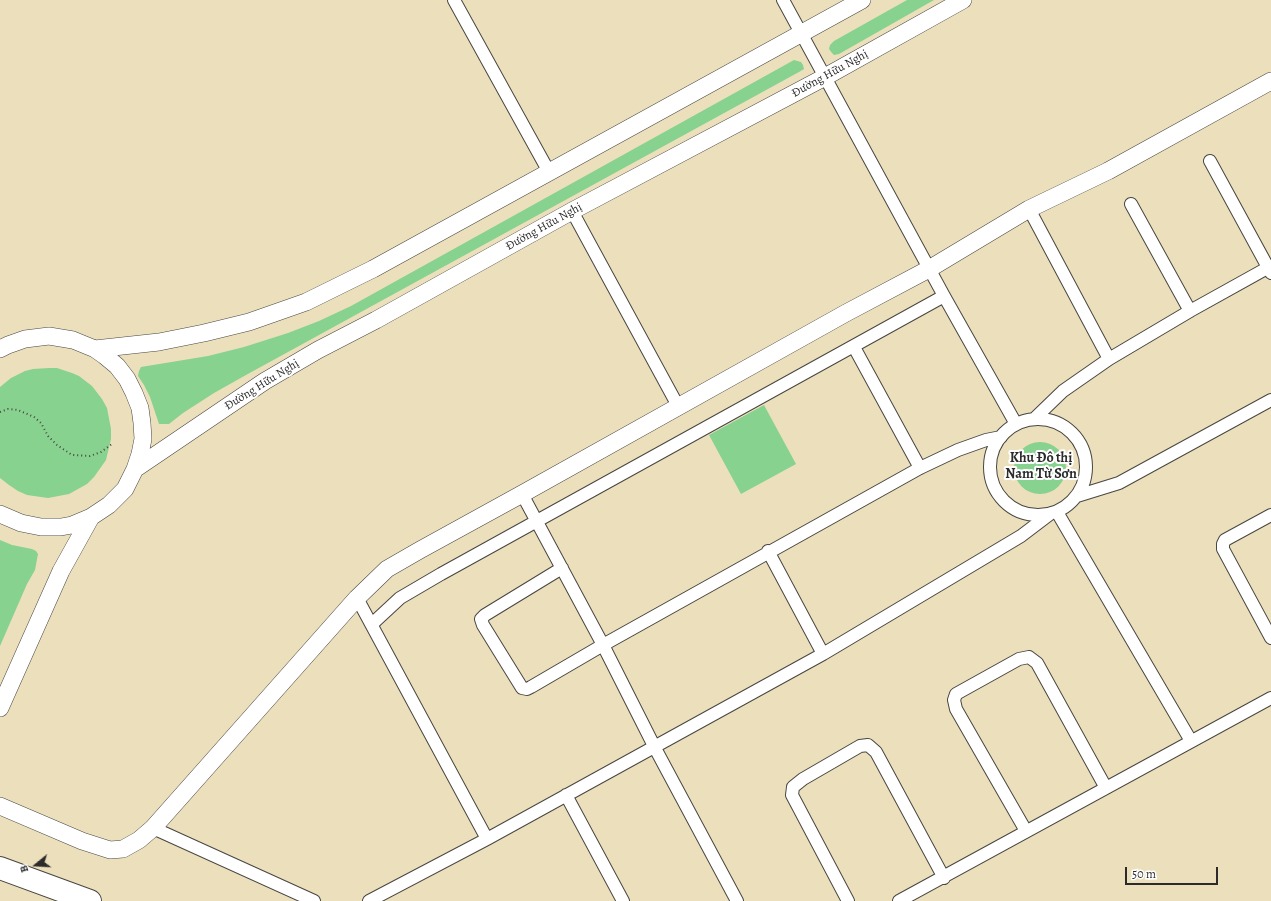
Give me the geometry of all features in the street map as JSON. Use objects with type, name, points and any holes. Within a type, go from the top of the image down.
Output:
[{"type":"highway","points":[[0,868],[90,901]]},
{"type":"main road","points":[[95,349],[159,342],[204,333],[248,322],[306,302],[373,269],[862,0]]},
{"type":"main road","name":"Đường Hữu Nghị","points":[[135,469],[265,381],[318,350],[376,320],[572,211],[825,77],[963,0]]},
{"type":"main road","points":[[0,806],[82,841],[110,850],[123,849],[139,840],[153,828],[357,598],[387,569],[846,313],[930,270],[1029,210],[1108,171],[1187,126],[1271,81]]},
{"type":"main road","points":[[0,514],[21,524],[41,527],[62,527],[72,525],[91,517],[110,505],[131,479],[140,454],[143,439],[140,408],[127,379],[117,366],[95,349],[61,337],[37,337],[5,344]]},
{"type":"main road","points":[[0,708],[61,571],[91,517]]},
{"type":"street","points":[[454,0],[549,172]]},
{"type":"street","points":[[782,0],[1016,424]]},
{"type":"street","points":[[1034,419],[1060,394],[1109,359],[1190,311],[1270,269],[1210,160]]},
{"type":"street","points":[[1132,204],[1190,311]]},
{"type":"street","points":[[1029,210],[1109,359]]},
{"type":"street","points":[[572,211],[678,406]]},
{"type":"street","points":[[372,624],[400,598],[944,296]]},
{"type":"street","points":[[854,347],[920,468]]},
{"type":"street","points":[[1077,496],[1118,483],[1271,400]]},
{"type":"street","points":[[368,901],[487,839],[655,748],[823,654],[1021,536],[1071,503],[1077,496],[1085,481],[1087,464],[1079,440],[1067,428],[1059,423],[1043,419],[1034,419],[1016,424],[1001,437],[995,446],[990,462],[992,479],[999,494],[1011,506],[1023,513],[1040,515],[1054,513]]},
{"type":"street","points":[[562,568],[485,615],[481,619],[483,625],[522,688],[527,690],[768,551],[920,468],[958,450],[986,440],[1001,437]]},
{"type":"street","points":[[522,494],[737,901]]},
{"type":"street","points":[[1054,513],[1192,741]]},
{"type":"street","points":[[1271,515],[1225,540],[1223,544],[1223,549],[1271,638]]},
{"type":"street","points":[[768,551],[823,654]]},
{"type":"street","points":[[357,598],[487,839]]},
{"type":"street","points":[[1026,831],[956,709],[954,700],[956,694],[1019,660],[1029,657],[1037,664],[1106,788]]},
{"type":"street","points":[[899,901],[944,878],[1026,831],[1271,698]]},
{"type":"street","points":[[848,901],[792,795],[794,787],[803,778],[860,746],[868,745],[876,752],[944,878]]},
{"type":"street","points":[[566,795],[623,901]]},
{"type":"street","points":[[153,828],[314,901]]},
{"type":"path","points":[[0,412],[18,410],[34,417],[41,423],[48,436],[56,445],[72,455],[90,456],[101,452],[112,444]]},
{"type":"green space","points":[[907,0],[934,0],[839,54],[834,55],[829,49],[830,45],[834,41]]},
{"type":"green space","points":[[794,60],[801,62],[804,69],[246,375],[214,393],[169,424],[159,424],[150,397],[138,376],[141,367],[208,356],[244,347],[288,333],[351,306]]},
{"type":"green space","points":[[57,368],[72,373],[79,376],[92,386],[107,408],[111,429],[111,439],[106,460],[87,484],[69,494],[48,498],[27,495],[18,491],[0,478],[0,387],[11,378],[25,371]]},
{"type":"green space","points":[[764,405],[796,464],[741,494],[709,435]]},
{"type":"green space","points":[[1040,442],[1050,444],[1058,450],[1064,458],[1066,468],[1064,478],[1058,486],[1050,492],[1040,494],[1030,492],[1022,486],[1016,478],[1014,468],[1016,458],[1022,450],[1030,444]]},
{"type":"green space","points":[[0,540],[12,545],[32,549],[38,554],[35,570],[27,584],[0,646]]},
{"type":"district","name":"Khu Đô thị Nam Từ Sơn","points":[[1041,468]]}]
